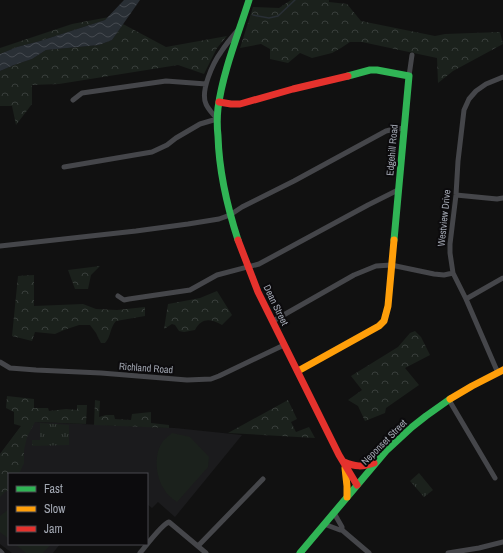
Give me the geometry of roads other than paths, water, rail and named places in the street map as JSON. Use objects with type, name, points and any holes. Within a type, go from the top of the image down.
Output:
[{"type":"main road","name":"Dean Street","points":[[249,0],[224,78],[217,119],[218,148],[230,215],[239,244],[258,292],[342,460],[357,485]]},
{"type":"main road","points":[[219,102],[240,104],[370,70],[409,76]]},
{"type":"main road","name":"Edgehill Road","points":[[298,371],[379,326],[384,321],[388,306],[409,76]]},
{"type":"main road","name":"Neponset Street","points":[[300,553],[387,450],[407,432],[449,400],[500,371]]},
{"type":"main road","points":[[342,460],[352,466],[359,467],[376,462]]},
{"type":"main road","points":[[342,460],[346,474],[347,498]]},
{"type":"street","name":"Dean Street","points":[[217,119],[206,104],[204,97],[206,84],[220,53],[239,29]]},
{"type":"street","points":[[409,76],[412,55]]},
{"type":"street","name":"Westview Drive","points":[[500,371],[453,273],[450,244],[464,110],[466,104],[476,91],[486,84],[503,77]]},
{"type":"street","points":[[73,100],[82,93],[166,81],[206,84]]},
{"type":"street","points":[[64,167],[152,152],[167,145],[200,124],[217,119]]},
{"type":"street","points":[[0,246],[219,219],[230,215],[242,207],[294,181],[386,131],[404,128]]},
{"type":"street","points":[[118,296],[124,300],[190,290],[217,275],[259,264],[398,190]]},
{"type":"street","points":[[456,194],[497,199],[503,198]]},
{"type":"street","points":[[273,321],[354,275],[376,266],[391,265],[444,275],[453,273]]},
{"type":"street","points":[[466,299],[503,278]]},
{"type":"street","name":"Richland Road","points":[[0,362],[10,368],[202,380],[219,376],[284,345]]},
{"type":"street","points":[[449,400],[495,478]]},
{"type":"street","points":[[198,546],[262,479]]},
{"type":"street","points":[[334,513],[342,527],[342,530]]},
{"type":"street","points":[[148,544],[166,523],[169,522],[206,553]]},
{"type":"street","points":[[324,524],[342,530],[369,553]]},
{"type":"street","points":[[448,553],[479,551],[503,542]]},
{"type":"street","points":[[140,553],[147,545]]},
{"type":"water","points":[[124,0],[140,0],[112,40],[99,45],[46,50],[32,59],[0,71],[0,54],[17,47],[105,20]]},
{"type":"waterway","points":[[253,15],[269,18],[278,16],[295,0]]}]
